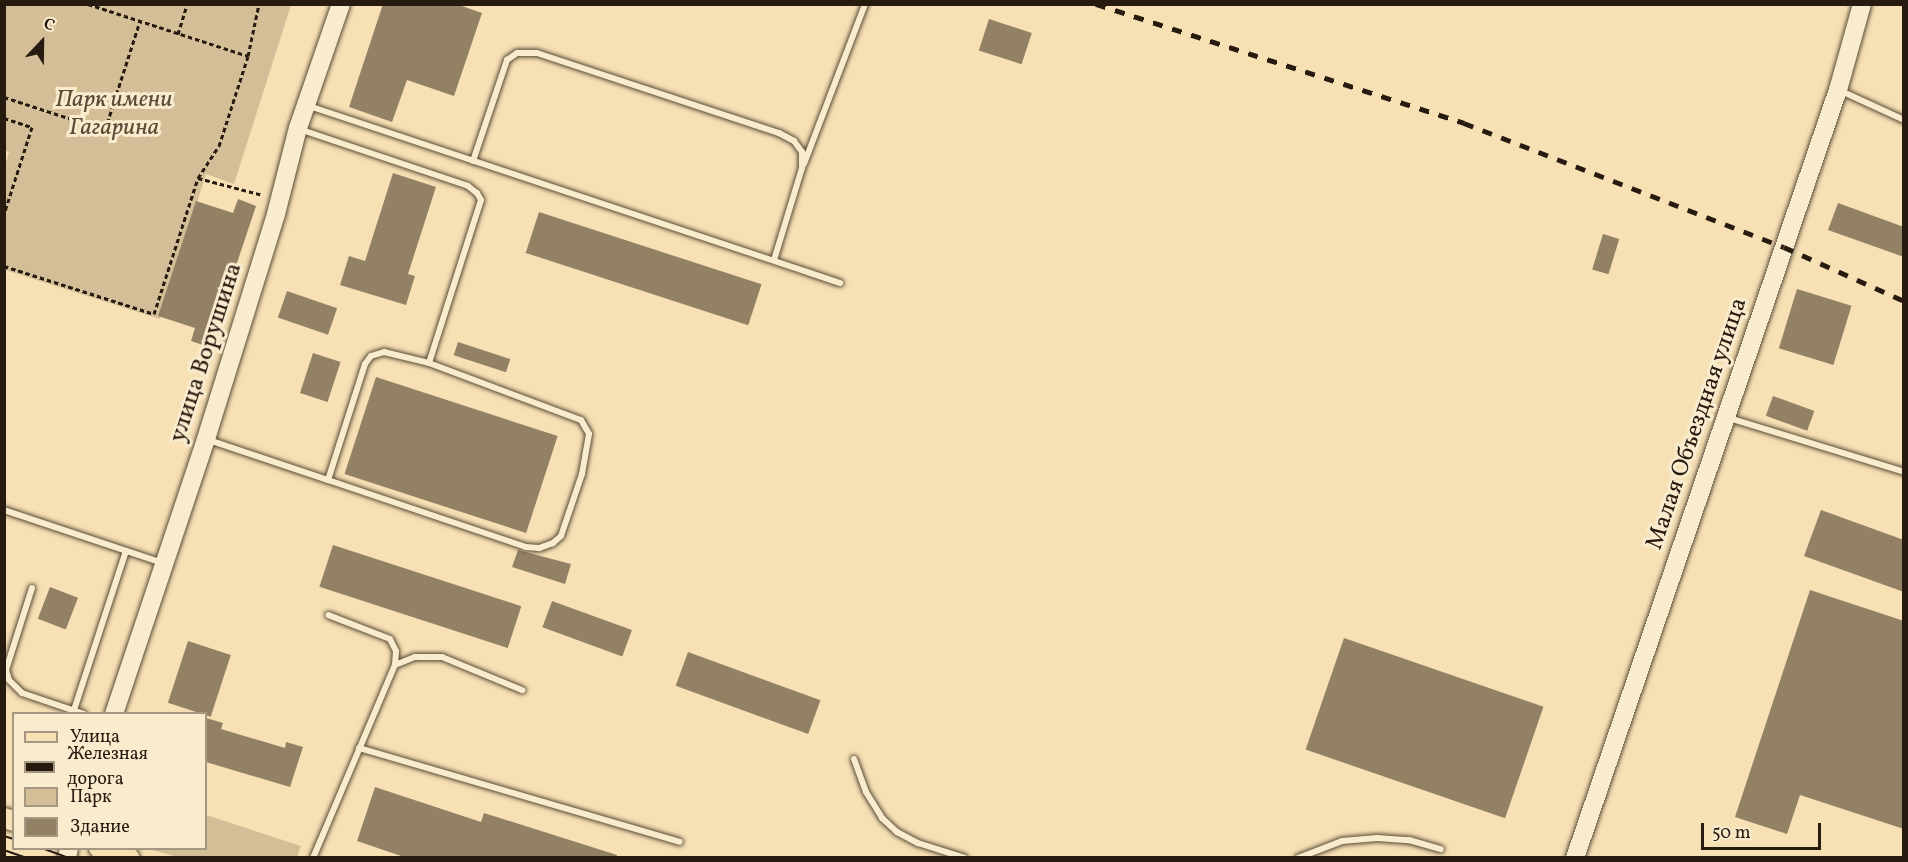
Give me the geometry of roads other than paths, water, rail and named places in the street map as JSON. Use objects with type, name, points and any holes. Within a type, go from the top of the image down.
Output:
[{"type":"main road","points":[[102,850],[129,858]]},
{"type":"street","name":"улица Ворушина","points":[[115,712],[162,563],[206,438],[280,199],[305,105],[340,4]]},
{"type":"street","name":"Малая Объездная улица","points":[[1575,858],[1838,90],[1862,4]]},
{"type":"lane","points":[[774,260],[802,168],[865,4]]},
{"type":"lane","points":[[473,161],[507,60],[517,53],[537,53],[779,133],[794,141],[802,152],[802,168]]},
{"type":"lane","points":[[1838,90],[1904,120]]},
{"type":"lane","points":[[305,105],[840,283]]},
{"type":"lane","points":[[298,128],[468,186],[477,193],[480,200],[429,363]]},
{"type":"lane","points":[[206,438],[328,480],[526,547],[539,548],[552,543],[561,536],[582,474],[589,434],[588,427],[581,420],[429,363],[384,352],[371,356],[365,364],[328,480]]},
{"type":"lane","points":[[1726,417],[1904,472]]},
{"type":"lane","points":[[4,510],[162,563]]},
{"type":"lane","points":[[74,710],[126,551]]},
{"type":"lane","points":[[32,588],[6,670],[9,680],[22,693],[79,712]]},
{"type":"lane","points":[[313,858],[395,665],[396,651],[390,639],[328,615]]},
{"type":"lane","points":[[395,665],[415,657],[442,657],[522,690]]},
{"type":"lane","points":[[359,748],[680,842]]},
{"type":"lane","points":[[854,759],[867,792],[882,818],[897,832],[918,843],[965,858]]},
{"type":"lane","points":[[1298,858],[1342,841],[1377,838],[1409,840],[1441,849]]},
{"type":"tram line","points":[[4,836],[12,838]]},
{"type":"tram line","points":[[4,850],[27,858]]},
{"type":"tram line","points":[[47,850],[69,858]]},
{"type":"railway","points":[[1096,4],[1464,123],[1784,247],[1904,301]]},
{"type":"park label","name":"Парк имени Гагарина","points":[[114,115]]}]
